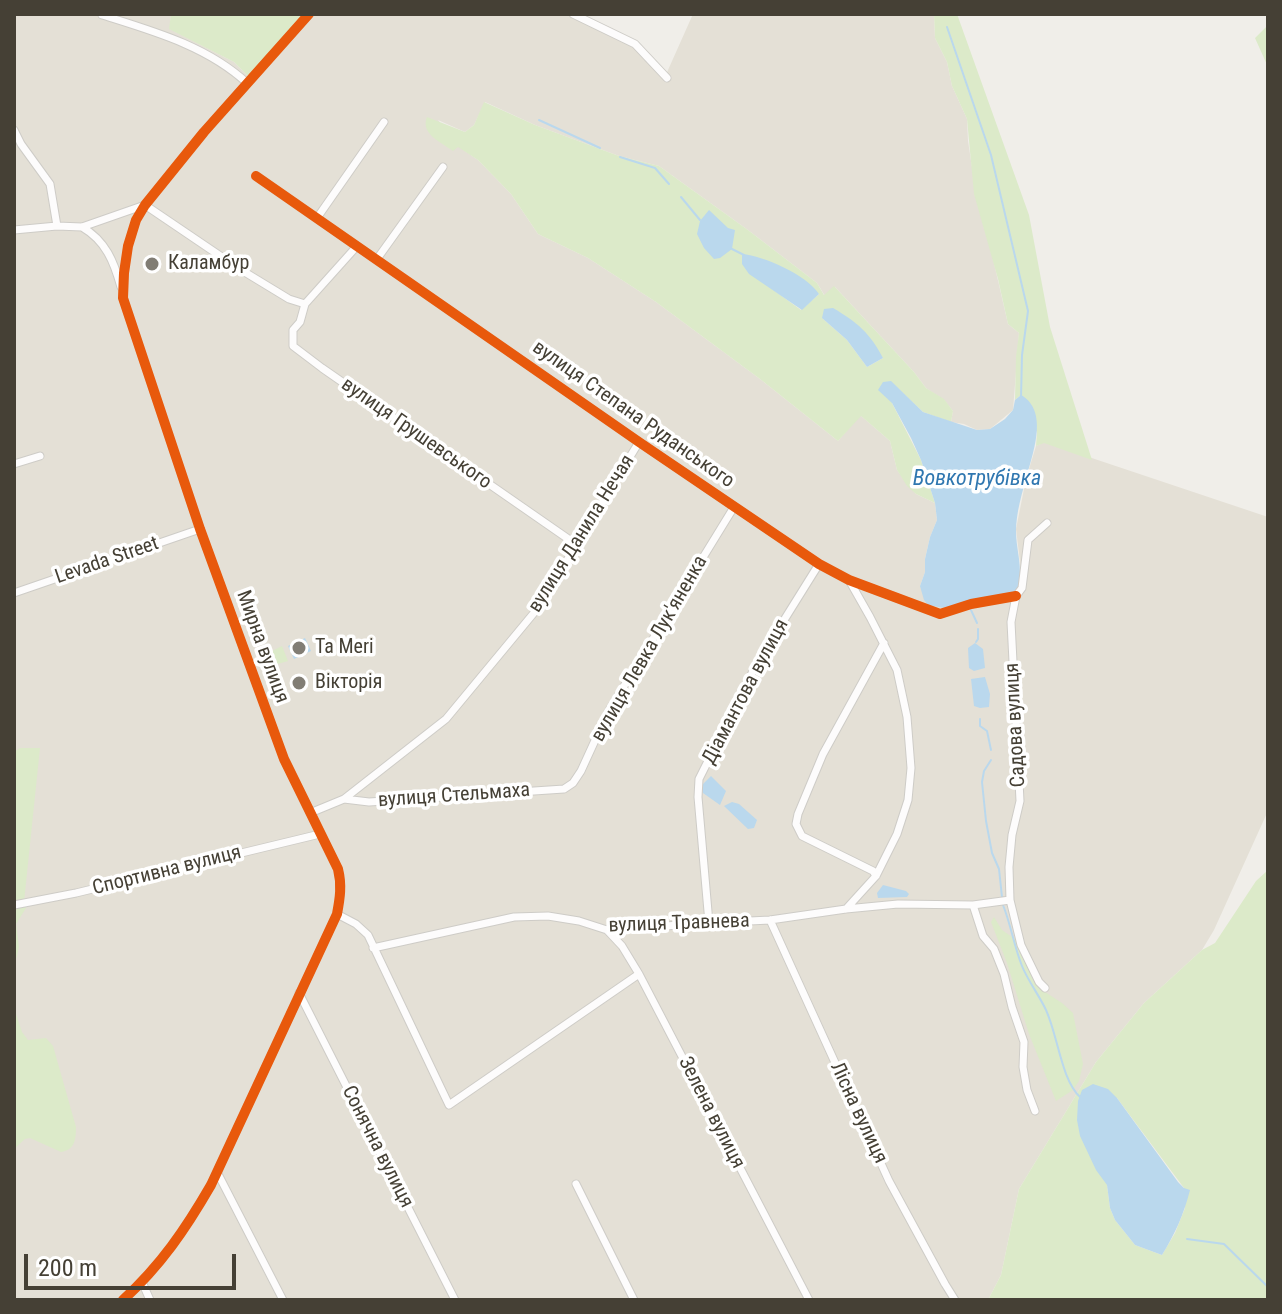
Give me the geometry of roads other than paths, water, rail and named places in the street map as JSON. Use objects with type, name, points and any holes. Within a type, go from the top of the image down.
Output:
[{"type":"street","name":"Мирна вулиця","points":[[123,1300],[179,1238],[217,1172],[337,914],[341,897],[340,876],[284,759],[200,529],[123,298],[128,246],[136,220],[145,205],[309,14]]},
{"type":"street","points":[[573,14],[635,44],[667,78]]},
{"type":"street","points":[[102,15],[167,35],[231,68],[247,83]]},
{"type":"street","points":[[317,218],[384,122]]},
{"type":"street","points":[[14,130],[50,184],[57,226]]},
{"type":"street","points":[[377,259],[443,167]]},
{"type":"street","name":"вулиця Степана Руданського","points":[[256,176],[819,564],[849,580],[940,614],[971,604],[1016,596]]},
{"type":"street","points":[[14,230],[82,227],[145,205],[238,268],[289,299],[305,304]]},
{"type":"street","points":[[82,227],[108,251],[116,266],[123,298]]},
{"type":"street","name":"вулиця Грушевського","points":[[357,246],[305,304],[300,322],[293,330],[293,346],[577,545]]},
{"type":"street","name":"вулиця Данила Нечая","points":[[310,813],[344,799],[446,719],[538,608],[639,442]]},
{"type":"street","points":[[14,464],[40,456]]},
{"type":"street","name":"вулиця Левка Лук'яненка","points":[[564,789],[573,783],[581,771],[608,712],[734,507]]},
{"type":"street","name":"Садова вулиця","points":[[1045,988],[1021,945],[1010,900],[1009,867],[1020,801],[1011,622],[1016,596],[1022,588],[1028,540],[1047,523]]},
{"type":"street","name":"Levada Street","points":[[14,593],[200,529]]},
{"type":"street","name":"Діамантова вулиця","points":[[709,923],[699,779],[756,665],[819,564]]},
{"type":"street","points":[[846,909],[876,876],[897,834],[908,800],[911,768],[907,717],[897,670],[849,580]]},
{"type":"street","points":[[876,876],[873,871],[802,836],[796,824],[823,754],[884,643]]},
{"type":"street","name":"вулиця Стельмаха","points":[[344,799],[369,802],[564,789]]},
{"type":"street","name":"Спортивна вулиця","points":[[14,905],[320,834]]},
{"type":"street","name":"вулиця Травнева","points":[[373,948],[514,917],[548,916],[607,930],[770,920],[898,904],[973,905],[1010,900]]},
{"type":"street","points":[[973,905],[983,936],[994,949],[1004,974],[1024,1042],[1023,1067],[1035,1111]]},
{"type":"street","points":[[337,914],[362,929],[449,1105],[639,974]]},
{"type":"street","name":"Лісна вулиця","points":[[770,920],[889,1181],[955,1300]]},
{"type":"street","name":"Зелена вулиця","points":[[607,930],[622,946],[639,974],[809,1300]]},
{"type":"street","name":"Сонячна вулиця","points":[[299,993],[455,1300]]},
{"type":"street","points":[[217,1172],[283,1300]]},
{"type":"street","points":[[576,1184],[634,1300]]},
{"type":"street","points":[[142,1282],[150,1300]]},
{"type":"water","points":[[709,210],[728,228],[735,230],[732,249],[714,259],[697,234],[700,221]]},
{"type":"water","points":[[742,254],[762,258],[784,268],[805,280],[819,294],[802,310],[749,274],[742,264]]},
{"type":"water","points":[[833,308],[862,329],[883,358],[867,367],[847,340],[822,318],[824,309]]},
{"type":"water","name":"Вовкотрубівка","points":[[891,381],[923,412],[977,430],[990,429],[1005,419],[1021,395],[1030,402],[1035,411],[1037,432],[1017,517],[1020,569],[1016,592],[944,608],[928,605],[924,600],[920,586],[930,537],[937,520],[935,503],[911,438],[892,403],[878,390],[883,382]]},
{"type":"water","name":"Ta Meri","points":[[305,638],[311,651],[294,659],[288,646]]},
{"type":"water","points":[[975,643],[983,649],[985,668],[974,671],[969,668],[968,648]]},
{"type":"water","points":[[985,677],[990,694],[989,707],[980,708],[974,706],[971,679]]},
{"type":"water","points":[[711,776],[726,791],[720,805],[703,793],[701,786]]},
{"type":"water","points":[[732,802],[739,804],[757,820],[754,828],[748,829],[724,806]]},
{"type":"water","points":[[883,885],[909,894],[907,897],[878,898],[877,893]]},
{"type":"water","points":[[1093,1084],[1108,1089],[1117,1098],[1178,1182],[1190,1190],[1179,1224],[1162,1255],[1135,1245],[1115,1220],[1107,1185],[1080,1136],[1078,1101],[1082,1090]]},
{"type":"waterway","points":[[947,27],[991,155],[1028,311],[1022,355],[1021,398]]},
{"type":"waterway","points":[[539,120],[600,148]]},
{"type":"waterway","points":[[620,157],[655,168],[669,184]]},
{"type":"waterway","points":[[681,197],[700,220]]},
{"type":"waterway","points":[[732,249],[744,255]]},
{"type":"waterway","points":[[971,610],[977,623]]},
{"type":"waterway","points":[[976,642],[978,629]]},
{"type":"waterway","points":[[980,719],[980,726],[987,731],[991,750]]},
{"type":"waterway","points":[[991,760],[982,782],[986,821],[992,853],[999,869],[1002,897]]},
{"type":"waterway","points":[[1003,905],[1022,966],[1046,1010],[1068,1079],[1080,1097]]},
{"type":"waterway","points":[[1187,1239],[1224,1244],[1268,1287]]},
{"type":"place","name":"Каламбур","points":[[152,264]]},
{"type":"place","name":"Ta Meri","points":[[299,648]]},
{"type":"place","name":"Вікторія","points":[[299,683]]}]
